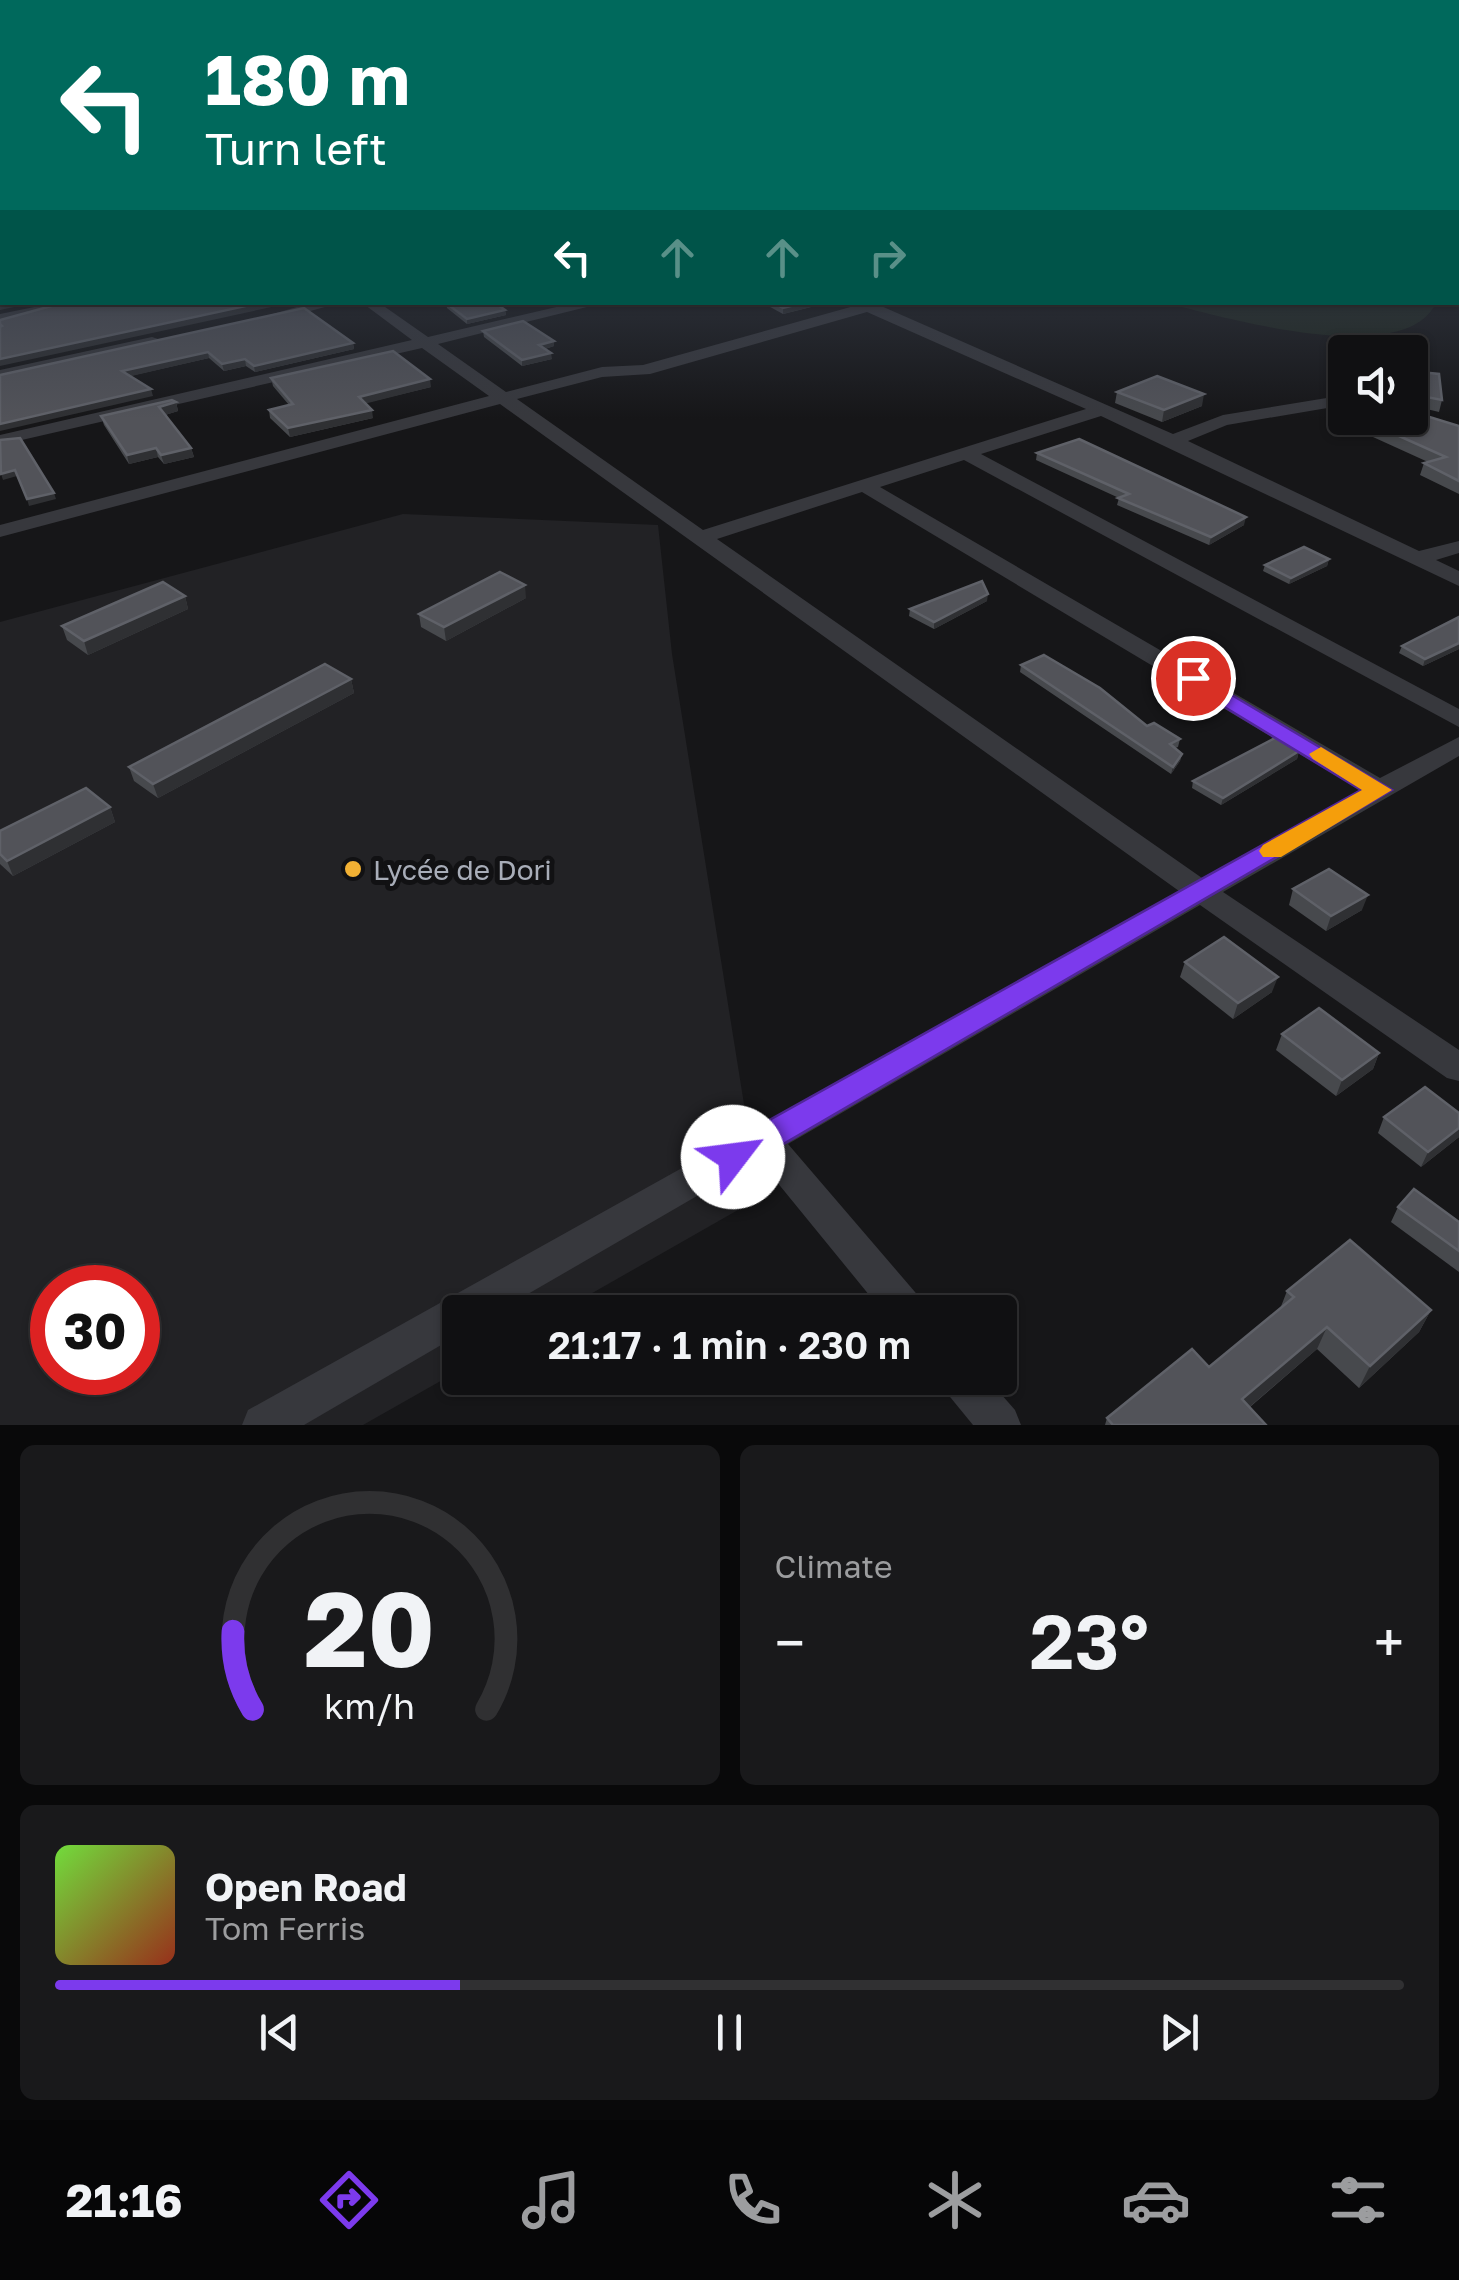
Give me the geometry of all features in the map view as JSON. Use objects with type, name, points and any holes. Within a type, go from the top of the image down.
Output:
[{"type":"street","points":[[0,319],[68,305]]},
{"type":"street","points":[[262,318],[322,305]]},
{"type":"street","points":[[372,305],[1200,891],[1459,1068]]},
{"type":"street","points":[[0,440],[587,305]]},
{"type":"street","points":[[0,531],[602,372],[644,370],[863,305],[1173,441],[1459,578]]},
{"type":"street","points":[[0,375],[168,338]]},
{"type":"street","points":[[1173,441],[1223,420],[1328,403]]},
{"type":"street","points":[[698,538],[1101,410]]},
{"type":"street","points":[[965,453],[1459,719]]},
{"type":"street","points":[[863,486],[1380,790]]},
{"type":"street","points":[[1418,558],[1459,547]]},
{"type":"street","points":[[492,1295],[1459,745]]},
{"type":"street","points":[[763,1140],[893,1295]]},
{"type":"street","points":[[263,1425],[442,1323]]},
{"type":"street","points":[[975,1395],[1000,1425]]},
{"type":"shaded area","points":[[1174,305],[1434,305],[1417,323],[1388,334],[1337,335],[1267,327]]},
{"type":"shaded area","name":"Lycée de Dori","points":[[403,514],[658,525],[672,654],[759,1198],[589,1295],[442,1295],[442,1380],[363,1425],[0,1425],[0,622]]},
{"type":"building","points":[[55,305],[250,305],[0,359],[0,320]]},
{"type":"building","points":[[449,305],[498,305],[505,310],[467,319]]},
{"type":"building","points":[[304,308],[353,343],[254,366],[245,359],[222,364],[208,352],[122,371],[151,389],[0,424],[0,375]]},
{"type":"building","points":[[523,321],[554,341],[539,345],[551,353],[522,360],[483,331]]},
{"type":"building","points":[[393,351],[430,379],[359,397],[372,410],[288,428],[269,410],[293,404],[271,378]]},
{"type":"building","points":[[1428,373],[1439,374],[1442,400],[1428,397]]},
{"type":"building","points":[[1157,376],[1204,394],[1164,410],[1117,392]]},
{"type":"building","points":[[176,402],[159,407],[191,448],[161,455],[156,448],[127,455],[101,416]]},
{"type":"building","points":[[1428,417],[1459,426],[1459,481],[1424,463],[1446,457],[1397,435],[1428,435]]},
{"type":"building","points":[[20,438],[54,493],[27,499],[15,470],[1,474],[0,440]]},
{"type":"building","points":[[1079,439],[1246,517],[1211,537],[1118,498],[1129,494],[1037,453]]},
{"type":"building","points":[[1304,547],[1329,559],[1291,578],[1265,565]]},
{"type":"building","points":[[500,572],[525,585],[444,627],[419,614]]},
{"type":"building","points":[[982,581],[988,594],[934,622],[910,609]]},
{"type":"building","points":[[163,582],[185,596],[84,641],[62,626]]},
{"type":"building","points":[[1459,617],[1459,643],[1425,659],[1402,646]]},
{"type":"building","points":[[1044,655],[1100,688],[1147,726],[1154,723],[1180,739],[1170,744],[1182,754],[1173,767],[1021,665]]},
{"type":"building","points":[[325,664],[351,679],[153,784],[129,767]]},
{"type":"building","points":[[1277,737],[1299,751],[1223,798],[1193,781]]},
{"type":"building","points":[[86,788],[110,807],[7,861],[0,854],[0,831]]},
{"type":"building","points":[[1329,869],[1368,895],[1331,916],[1293,889]]},
{"type":"building","points":[[1224,937],[1278,977],[1238,1003],[1185,962]]},
{"type":"building","points":[[1319,1008],[1379,1053],[1342,1080],[1282,1034]]},
{"type":"building","points":[[1425,1087],[1459,1113],[1459,1128],[1428,1152],[1384,1117]]},
{"type":"building","points":[[1414,1189],[1459,1222],[1459,1251],[1398,1207]]},
{"type":"building","points":[[1350,1240],[1431,1310],[1370,1366],[1327,1327],[1242,1399],[1266,1425],[1113,1425],[1107,1418],[1192,1349],[1209,1367],[1294,1297],[1287,1291]]},
{"type":"slow traffic","points":[[1272,851],[1380,790],[1321,754]]},
{"type":"place","name":"Lycée de Dori","points":[[353,869]]},
{"type":"route","points":[[733,1157],[1380,790],[1193,678]]}]
